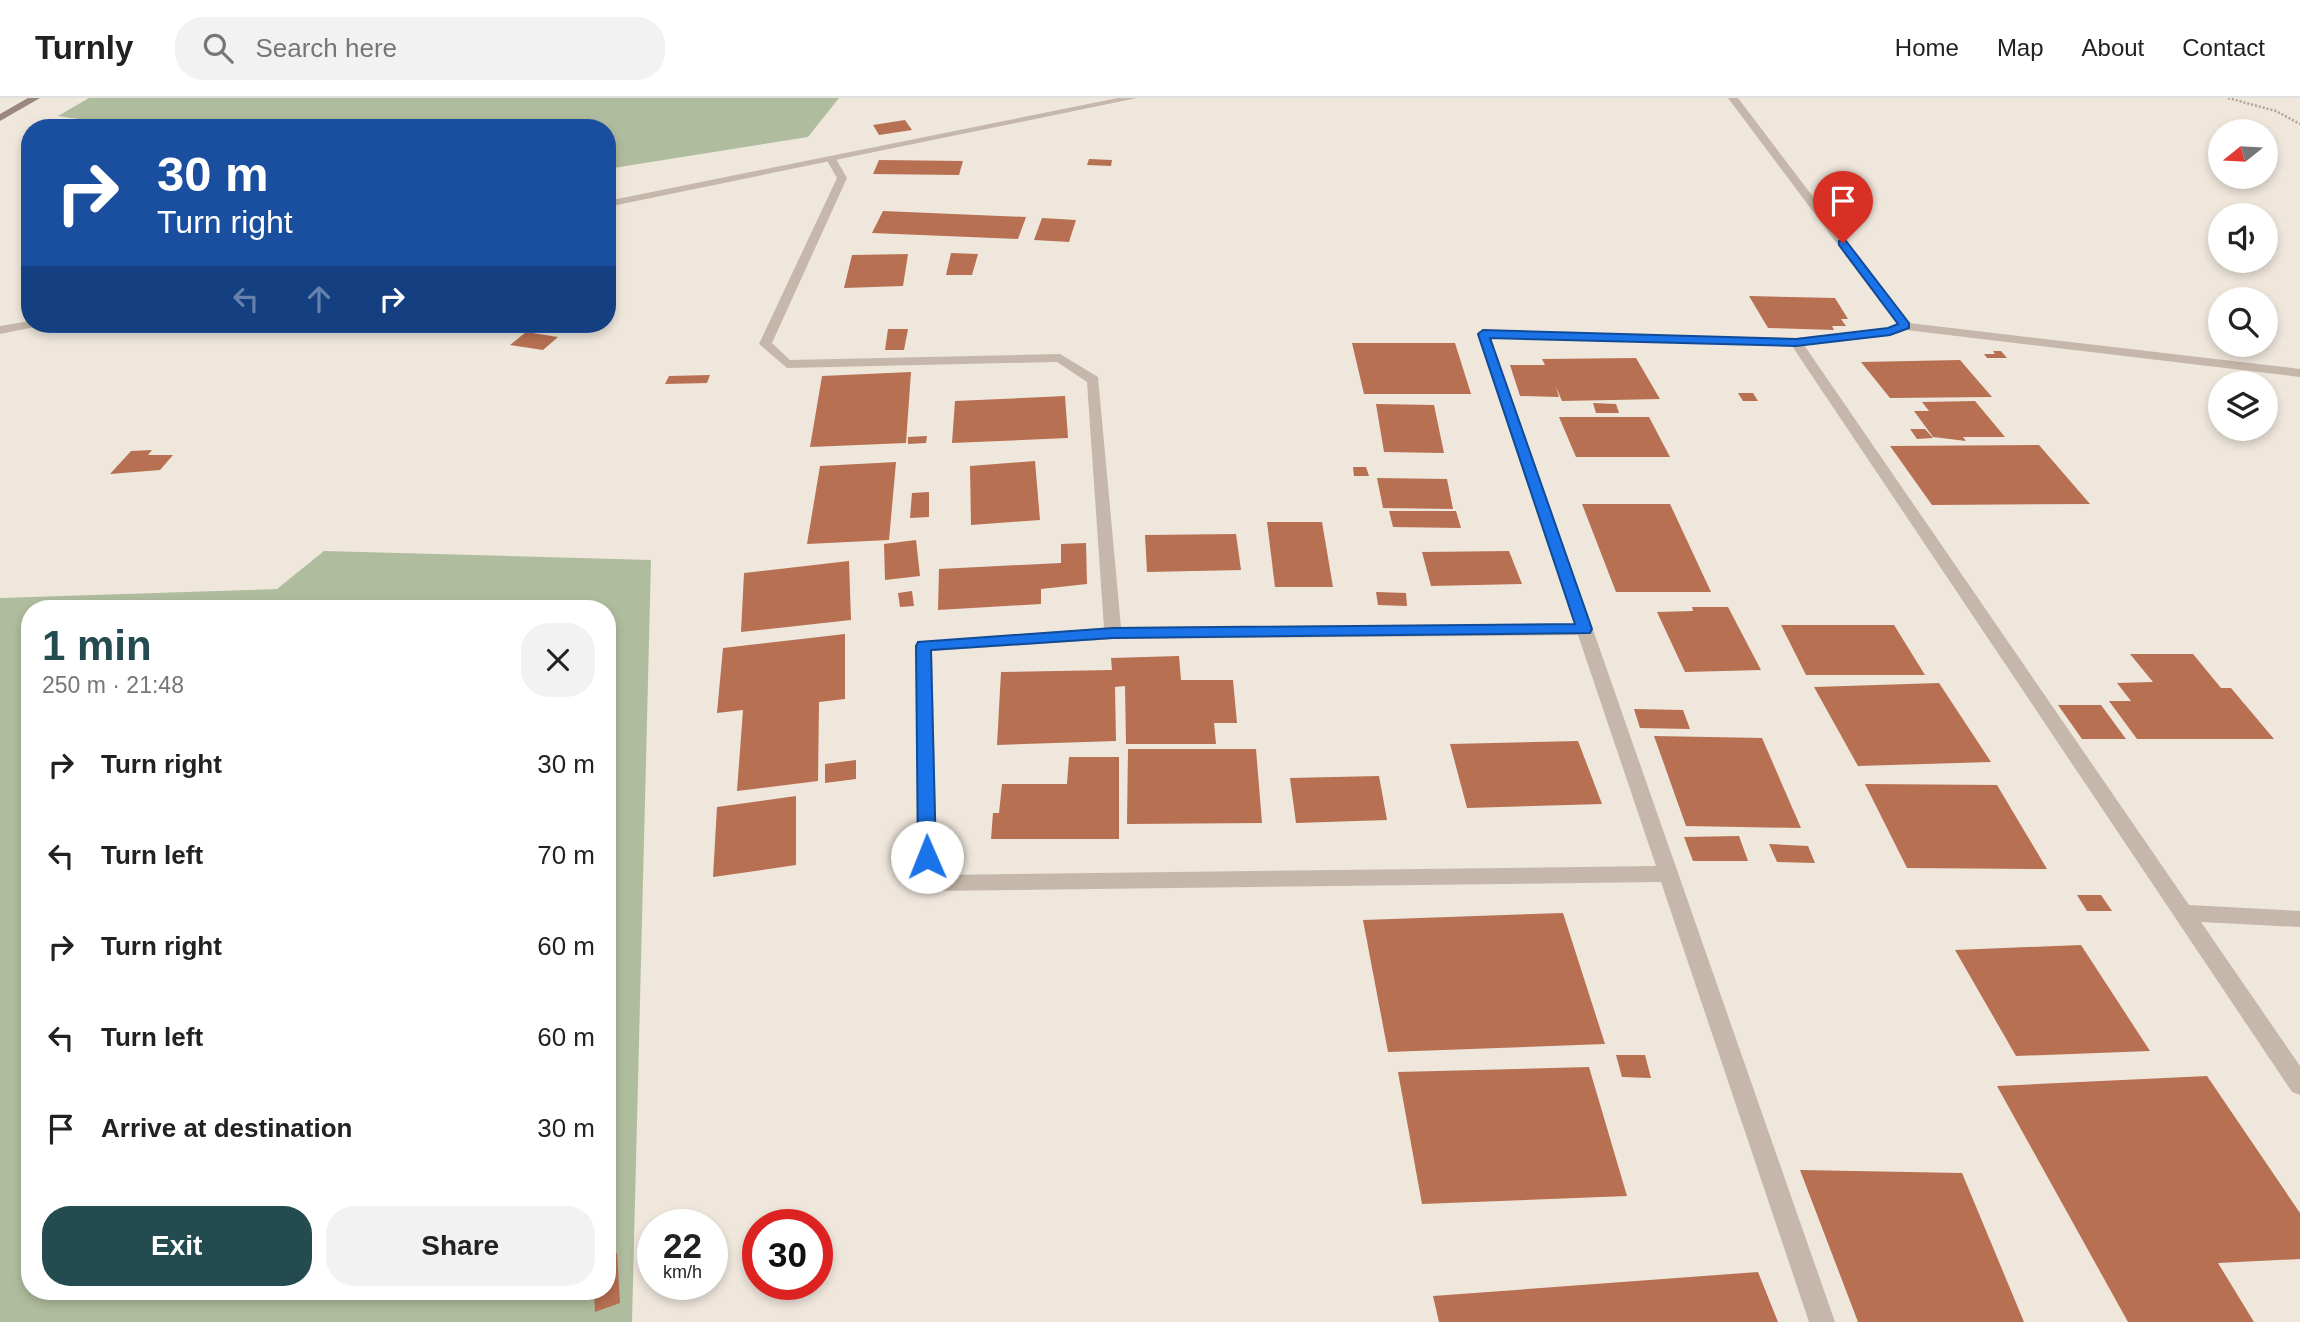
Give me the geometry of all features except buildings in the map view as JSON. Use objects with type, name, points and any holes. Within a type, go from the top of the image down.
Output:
[{"type":"main road","points":[[0,118],[35,98]]},
{"type":"street","points":[[616,202],[1132,98]]},
{"type":"street","points":[[1733,98],[1905,326]]},
{"type":"street","points":[[831,159],[842,178],[765,344],[788,364],[1060,359],[1093,380],[1113,633]]},
{"type":"street","points":[[0,330],[21,326]]},
{"type":"street","points":[[1822,1322],[1483,334],[1796,342],[1890,332],[1905,326],[2300,373]]},
{"type":"street","points":[[1796,342],[2300,1085]]},
{"type":"street","points":[[1585,629],[1113,633],[924,646],[928,883],[1668,874]]},
{"type":"street","points":[[2184,913],[2300,919]]},
{"type":"path","points":[[2228,98],[2276,111],[2300,124]]},
{"type":"green space","points":[[89,98],[839,98],[808,137],[616,168],[616,119],[78,119],[58,116]]},
{"type":"green space","points":[[324,551],[651,560],[632,1322],[0,1322],[0,598],[277,589]]},
{"type":"route","points":[[927,857],[924,646],[1113,633],[1585,629],[1483,334],[1796,342],[1890,332],[1905,326],[1843,243]]}]
